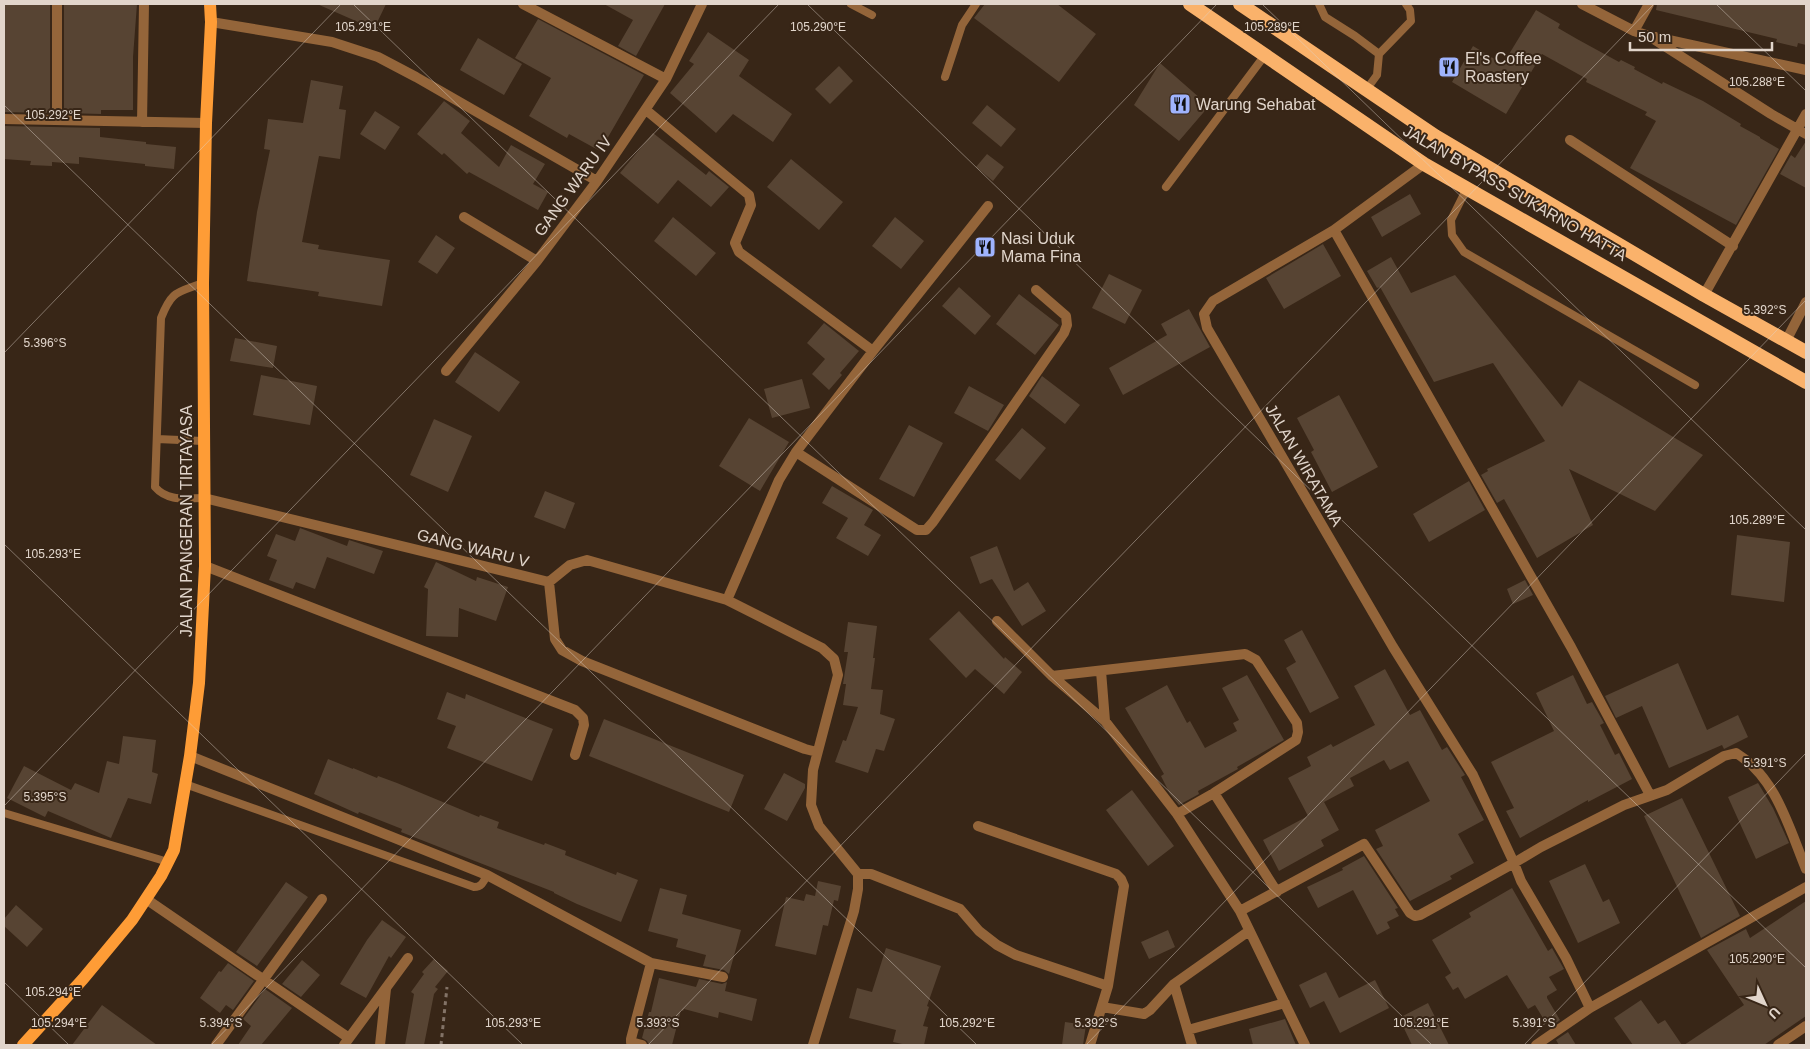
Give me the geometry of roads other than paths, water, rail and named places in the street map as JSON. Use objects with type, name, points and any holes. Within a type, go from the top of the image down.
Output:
[{"type":"highway","name":"JALAN BYPASS SUKARNO HATTA","points":[[1190,4],[1210,9],[1265,55],[1424,164],[1806,382]]},
{"type":"highway","name":"JALAN BYPASS SUKARNO HATTA","points":[[1240,4],[1435,136],[1704,295],[1806,352]]},
{"type":"main road","name":"JALAN PANGERAN TIRTAYASA","points":[[24,1045],[96,964],[132,920],[161,876],[174,850],[190,756],[199,683],[205,566],[203,283],[210,4]]},
{"type":"street","points":[[57,4],[57,120]]},
{"type":"street","points":[[142,122],[144,4]]},
{"type":"street","points":[[523,4],[666,79]]},
{"type":"street","name":"GANG WARU IV","points":[[446,371],[537,261],[597,181],[666,79],[702,4]]},
{"type":"street","points":[[1582,4],[1634,31],[1649,36],[1806,70]]},
{"type":"street","points":[[1634,31],[1649,4]]},
{"type":"street","points":[[211,22],[332,42],[378,57],[597,181]]},
{"type":"street","points":[[1649,36],[1771,114],[1806,134]]},
{"type":"street","points":[[646,110],[749,195],[751,205],[735,243],[739,252],[873,351]]},
{"type":"street","points":[[1704,295],[1806,114]]},
{"type":"street","points":[[4,118],[206,123]]},
{"type":"street","points":[[1570,140],[1733,246]]},
{"type":"street","name":"JALAN WIRATAMA","points":[[1424,164],[1334,230],[1213,301],[1204,314],[1206,328],[1393,647],[1469,768],[1521,881],[1566,958],[1590,1008]]},
{"type":"street","points":[[727,600],[779,480],[796,452],[988,206]]},
{"type":"street","points":[[464,217],[537,261]]},
{"type":"street","points":[[1334,230],[1566,639],[1650,795]]},
{"type":"street","points":[[796,452],[917,530],[926,530],[1064,333],[1067,324],[1066,316],[1036,290]]},
{"type":"street","points":[[1786,341],[1806,302]]},
{"type":"street","name":"GANG WARU V","points":[[204,498],[549,582]]},
{"type":"street","points":[[812,1045],[854,911],[858,890],[858,874],[819,826],[811,805],[813,770],[838,675],[834,659],[822,648],[727,600],[587,560],[570,565],[549,582],[555,639],[562,650],[582,661],[786,742],[817,752]]},
{"type":"street","points":[[205,566],[575,710],[583,718],[584,725],[575,755]]},
{"type":"street","points":[[997,621],[1052,676],[1106,721],[1177,814],[1240,911],[1306,1045]]},
{"type":"street","points":[[1052,676],[1245,654],[1256,660],[1297,723],[1298,732],[1296,740],[1214,793],[1177,814]]},
{"type":"street","points":[[1101,670],[1106,721]]},
{"type":"street","points":[[1240,911],[1364,844],[1410,913],[1415,916],[1420,915],[1541,847],[1650,795],[1667,790],[1724,756],[1736,753],[1746,759],[1763,776],[1778,799],[1806,869]]},
{"type":"street","points":[[190,756],[487,874],[651,963],[723,977]]},
{"type":"street","points":[[1214,793],[1278,892]]},
{"type":"street","points":[[978,826],[1116,874],[1122,880],[1124,886],[1108,986],[1090,1045]]},
{"type":"street","points":[[858,874],[871,874],[960,909],[979,931],[997,945],[1016,955],[1108,986]]},
{"type":"street","points":[[1537,1045],[1590,1008],[1806,887]]},
{"type":"street","points":[[146,899],[263,978],[346,1042],[408,958]]},
{"type":"street","points":[[216,1045],[322,899]]},
{"type":"street","points":[[1102,1007],[1144,1014],[1174,984],[1249,931]]},
{"type":"street","points":[[642,1045],[631,1042],[631,1039],[651,963]]},
{"type":"street","points":[[1174,984],[1192,1045]]},
{"type":"street","points":[[380,1045],[386,988]]},
{"type":"street","points":[[1188,1030],[1285,1003]]},
{"type":"street","points":[[1778,1045],[1806,1026]]},
{"type":"lane","points":[[851,4],[872,15]]},
{"type":"lane","points":[[945,77],[962,25],[976,4]]},
{"type":"lane","points":[[1319,4],[1325,17],[1379,54]]},
{"type":"lane","points":[[1366,90],[1377,75],[1379,54],[1411,21],[1410,10],[1406,4]]},
{"type":"lane","points":[[1166,187],[1265,55]]},
{"type":"lane","points":[[1468,188],[1451,220],[1452,234],[1464,252],[1695,385]]},
{"type":"lane","points":[[203,283],[175,293],[167,302],[161,318],[155,487],[160,493],[170,498],[204,498]]},
{"type":"lane","points":[[157,439],[203,441]]},
{"type":"lane","points":[[185,784],[474,888],[482,884],[487,874]]},
{"type":"lane","points":[[4,813],[168,862]]},
{"type":"place","name":"El's Coffee Roastery","points":[[1449,67]]},
{"type":"place","name":"Warung Sehabat","points":[[1180,104]]},
{"type":"place","name":"Nasi Uduk Mama Fina","points":[[985,247]]}]
